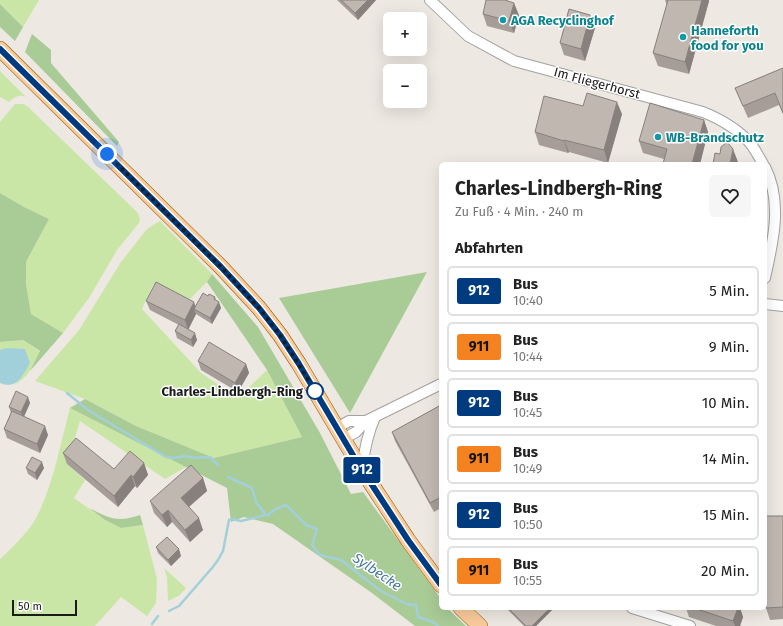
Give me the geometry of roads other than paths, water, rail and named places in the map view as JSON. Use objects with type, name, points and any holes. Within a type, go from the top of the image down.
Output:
[{"type":"main road","points":[[0,49],[221,267],[259,308],[287,347],[362,470],[408,540],[439,582]]},
{"type":"main road","points":[[463,610],[480,626]]},
{"type":"street","name":"Im Fliegerhorst","points":[[430,0],[468,36],[514,61],[713,116],[733,127],[750,143],[762,162]]},
{"type":"street","points":[[767,172],[773,188],[777,212],[776,231],[767,269]]},
{"type":"street","points":[[767,304],[783,306]]},
{"type":"street","points":[[340,434],[350,421],[371,419],[439,385]]},
{"type":"street","points":[[362,470],[371,419]]},
{"type":"street","points":[[638,610],[690,626]]},
{"type":"water","points":[[6,348],[25,349],[30,363],[21,377],[11,385],[0,383],[0,350]]},
{"type":"waterway","name":"Sylbecke","points":[[67,393],[88,410],[166,457],[210,457],[218,465]]},
{"type":"waterway","name":"Sylbecke","points":[[228,477],[252,488],[256,502],[266,515],[286,505],[306,525],[317,529],[312,545],[320,555],[341,560],[381,591],[407,604],[416,605],[418,617],[433,622],[438,626]]},
{"type":"waterway","points":[[169,611],[179,606],[218,560],[223,551],[229,520],[232,519],[241,521],[266,515]]},
{"type":"waterway","points":[[152,624],[158,616]]},
{"type":"place","name":"AGA Recyclinghof","points":[[503,20]]},
{"type":"place","name":"Hanneforth food for you","points":[[683,37]]},
{"type":"place","name":"WB-Brandschutz","points":[[658,137]]},
{"type":"place","name":"Charles-Lindbergh-Ring","points":[[315,391]]}]
